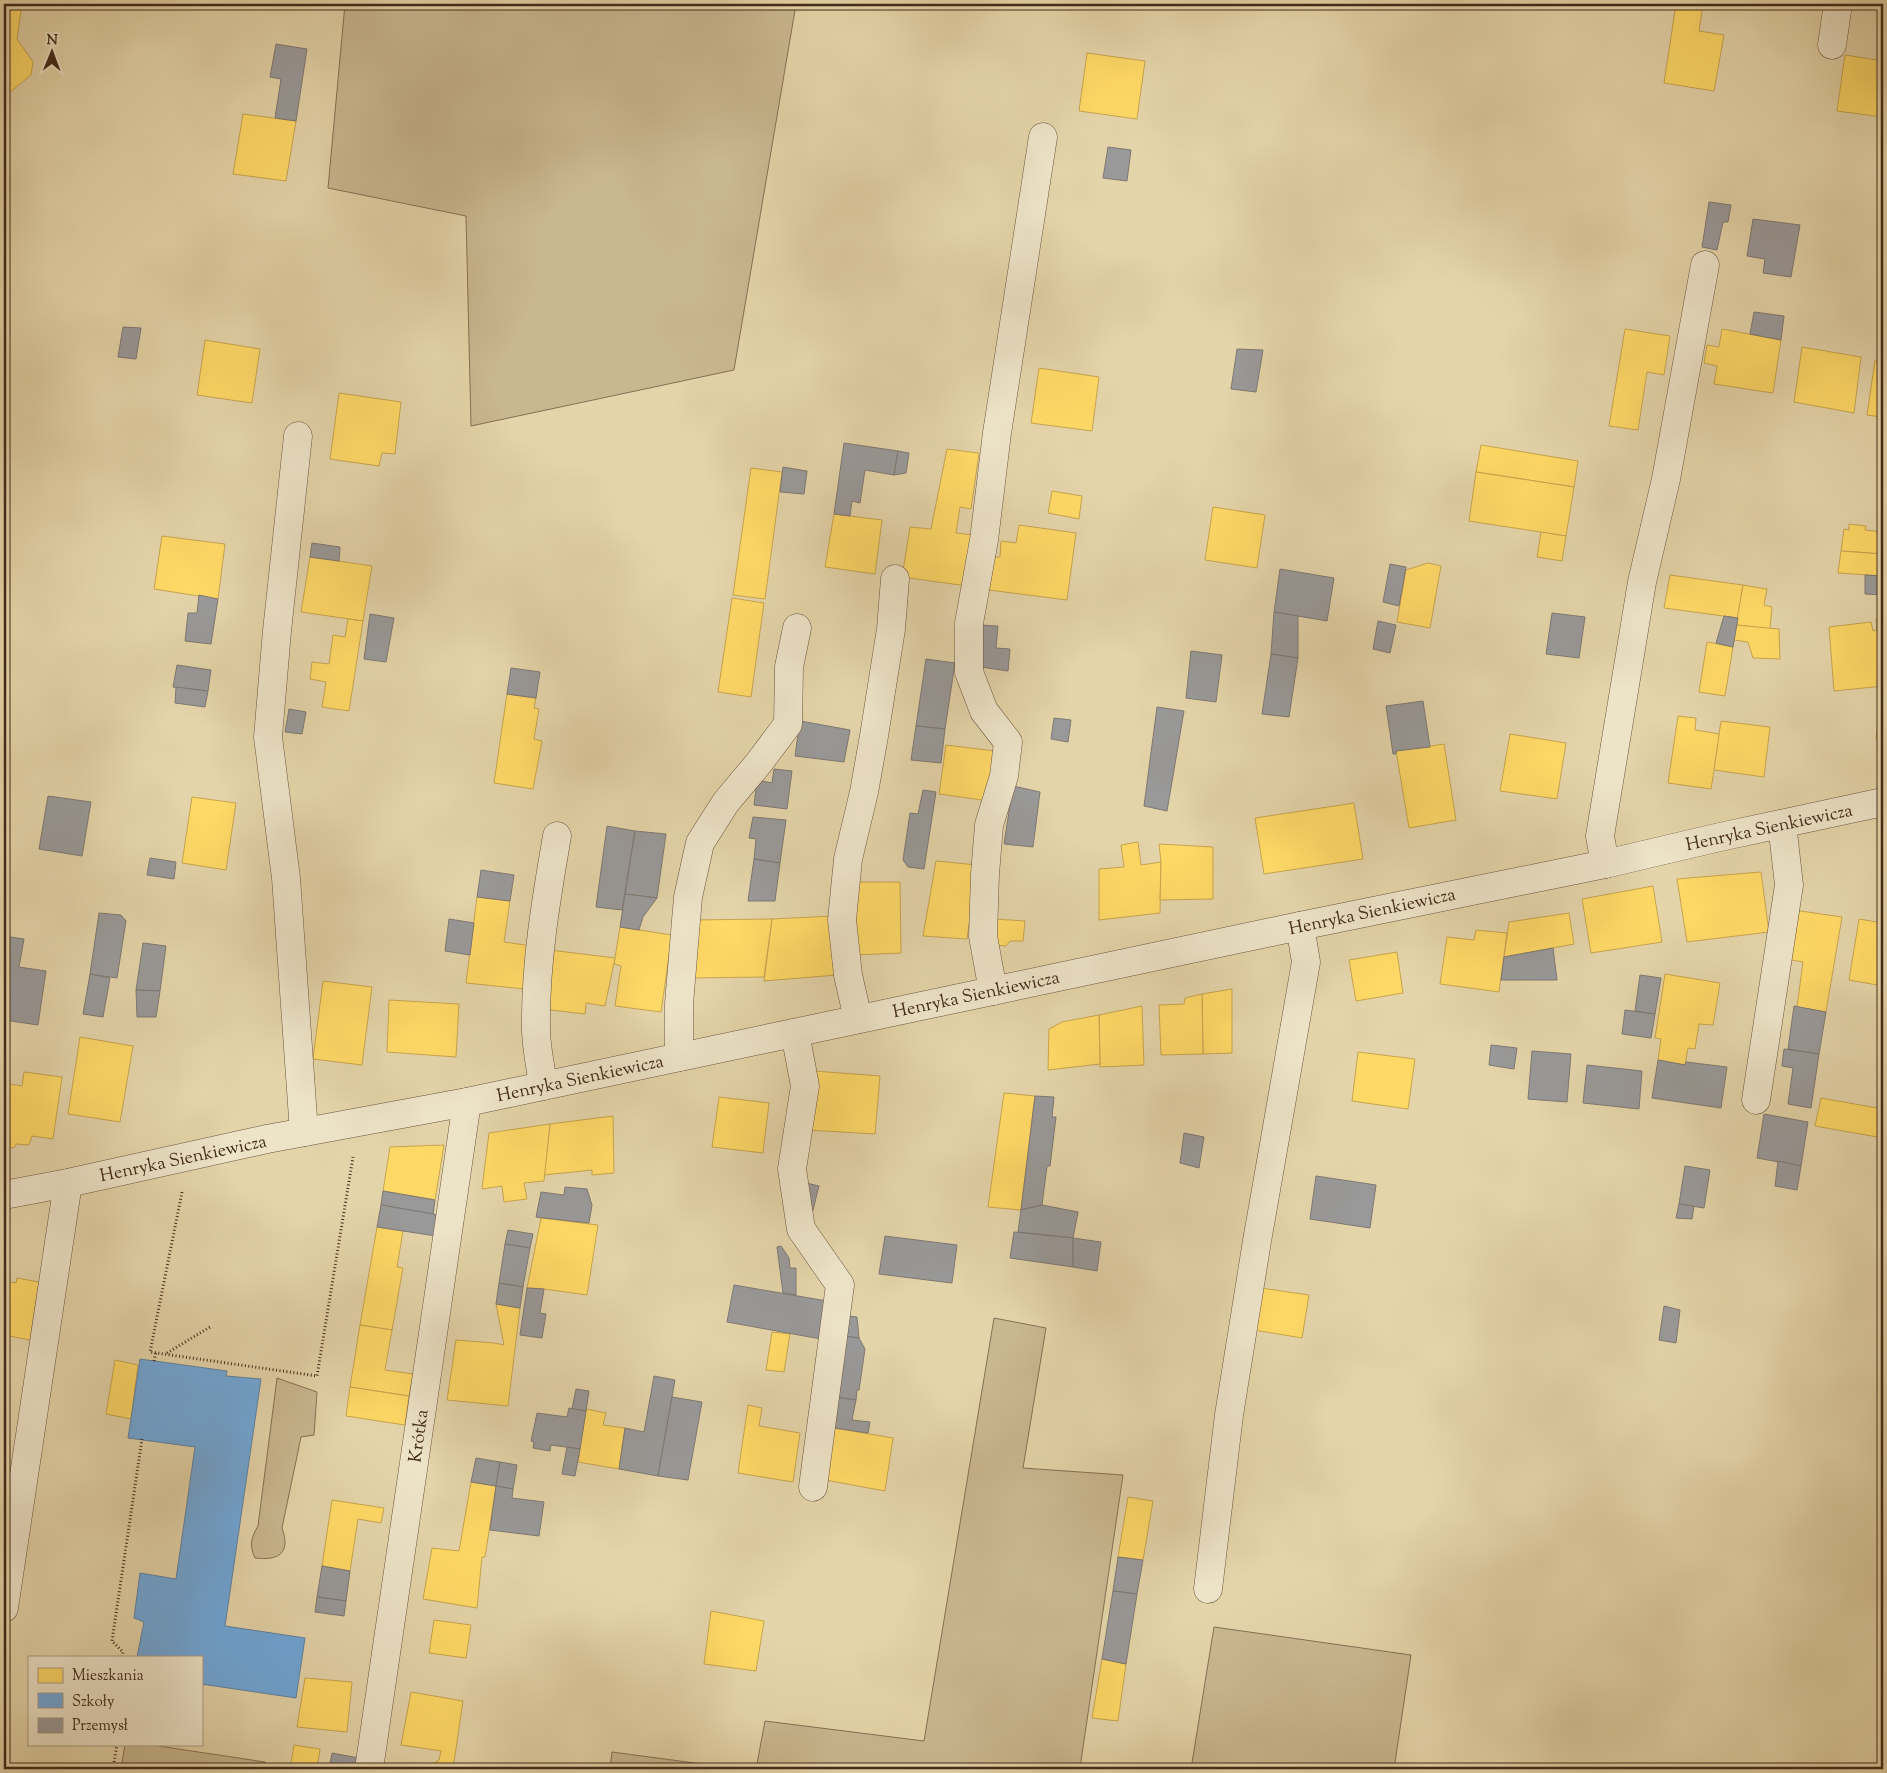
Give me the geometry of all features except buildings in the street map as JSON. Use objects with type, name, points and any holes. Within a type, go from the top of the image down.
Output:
[{"type":"street","points":[[1832,45],[1838,4]]},
{"type":"street","points":[[993,991],[983,936],[985,874],[989,825],[1004,776],[1008,742],[984,710],[968,672],[969,623],[984,540],[997,433],[1042,137]]},
{"type":"street","points":[[1605,864],[1600,836],[1642,582],[1666,479],[1705,266]]},
{"type":"street","points":[[298,436],[277,631],[268,737],[286,878],[304,1132]]},
{"type":"street","points":[[858,1019],[848,975],[842,920],[848,860],[864,792],[874,736],[890,629],[895,579]]},
{"type":"street","points":[[679,1057],[679,1004],[688,897],[700,843],[726,802],[788,724],[789,667],[796,628]]},
{"type":"street","name":"Henryka Sienkiewicza","points":[[4,1195],[304,1132],[467,1102],[1300,926],[1605,864],[1883,802]]},
{"type":"street","points":[[1756,1100],[1789,885],[1782,824]]},
{"type":"street","points":[[543,1086],[536,1031],[537,974],[545,908],[557,836]]},
{"type":"street","points":[[1208,1589],[1230,1405],[1306,962],[1300,926]]},
{"type":"street","points":[[795,1032],[805,1086],[792,1168],[801,1229],[840,1284],[812,1488]]},
{"type":"street","name":"Krótka","points":[[369,1769],[467,1102]]},
{"type":"street","points":[[4,1608],[68,1183]]},
{"type":"path","points":[[182,1189],[150,1352],[317,1376],[353,1153]]},
{"type":"path","points":[[167,1354],[210,1327]]},
{"type":"path","points":[[154,1361],[156,1352]]},
{"type":"path","points":[[122,1656],[123,1652],[112,1641],[142,1439]]},
{"type":"path","points":[[113,1769],[117,1746]]},
{"type":"shaded area","points":[[345,4],[796,4],[734,370],[471,426],[466,216],[328,188]]},
{"type":"shaded area","points":[[994,1318],[1046,1328],[1023,1468],[1123,1475],[1080,1768],[1084,1769],[756,1769],[765,1721],[924,1741]]},
{"type":"shaded area","points":[[277,1378],[317,1392],[314,1435],[301,1437],[282,1528],[284,1549],[281,1554],[263,1559],[255,1558],[252,1542],[258,1526]]},
{"type":"shaded area","points":[[1214,1627],[1411,1655],[1394,1769],[1191,1769]]},
{"type":"shaded area","points":[[125,1746],[158,1746],[265,1762],[264,1769],[121,1769]]},
{"type":"shaded area","points":[[612,1752],[740,1769],[610,1769]]}]
